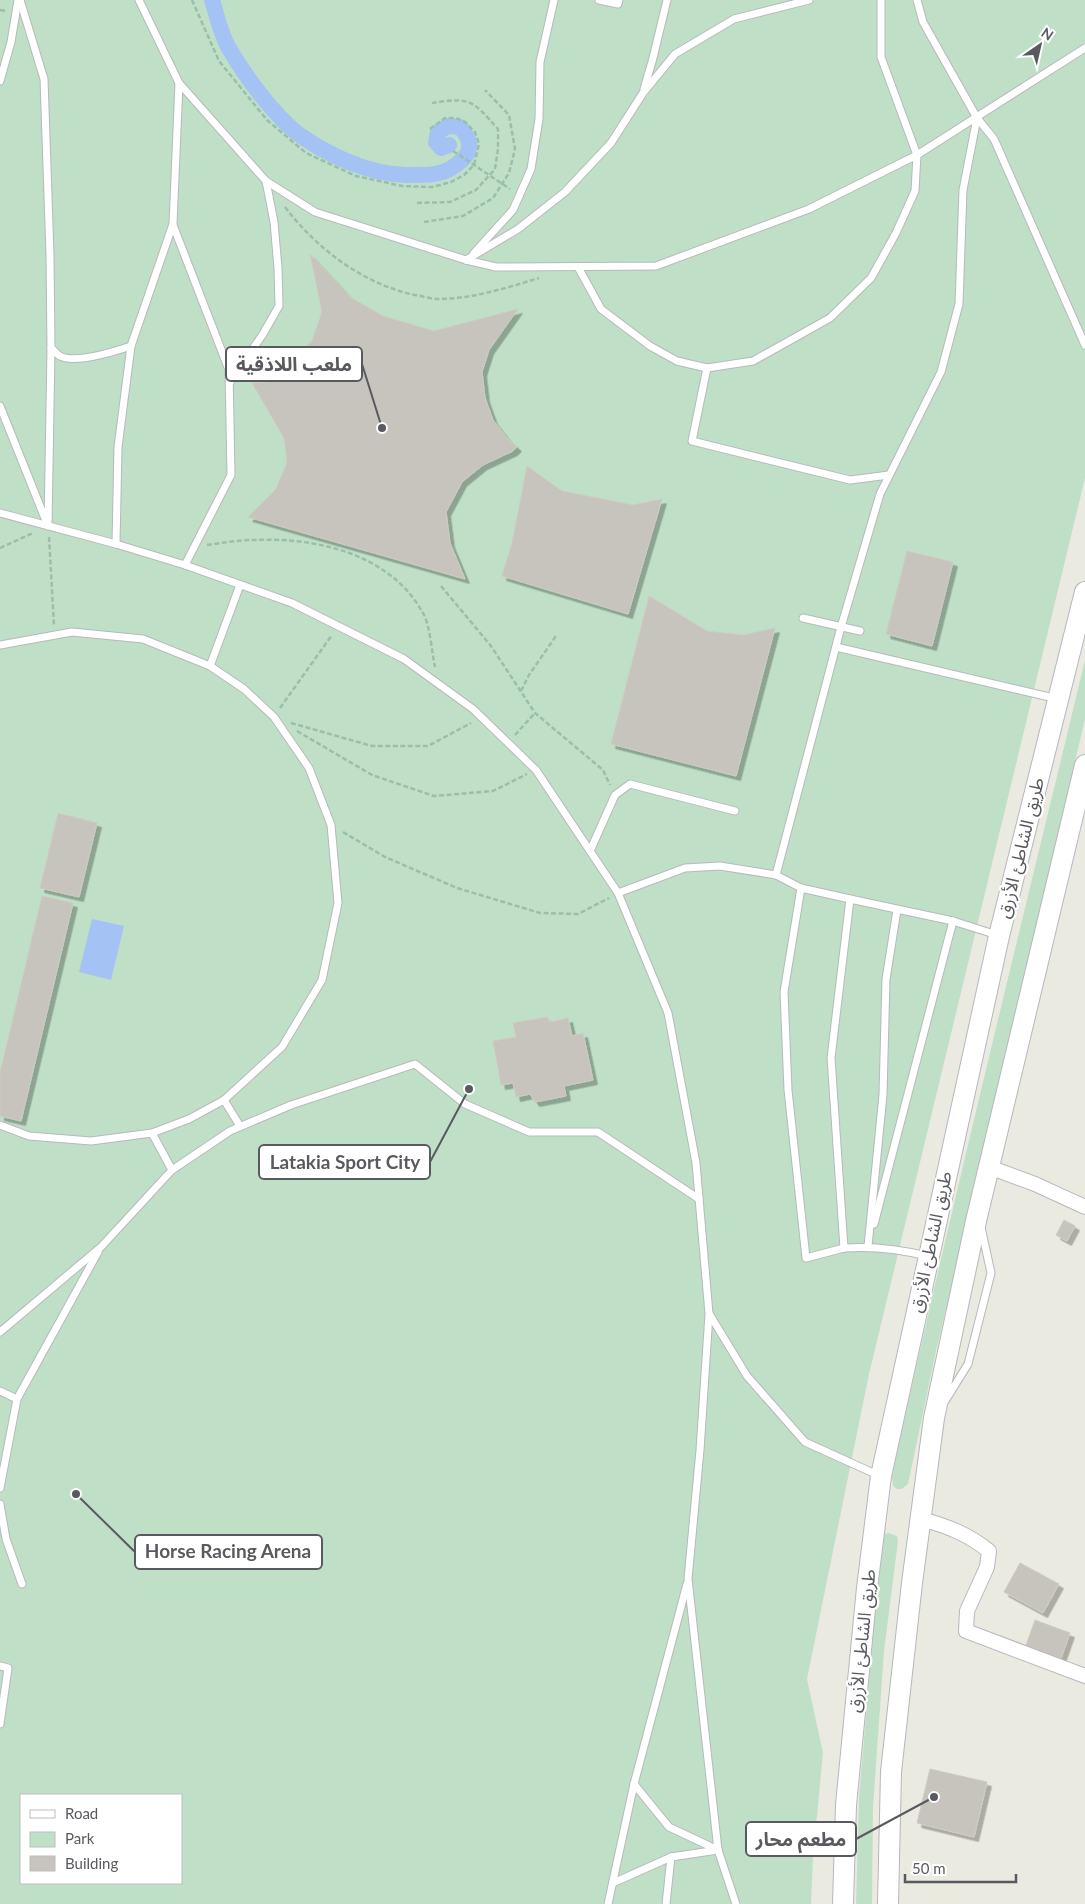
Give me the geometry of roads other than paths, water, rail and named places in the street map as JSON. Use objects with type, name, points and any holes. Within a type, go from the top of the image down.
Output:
[{"type":"main road","name":"طريق الشاطئ الأزرق","points":[[843,1904],[846,1804],[866,1588],[881,1476],[927,1256],[999,936],[1085,592]]},
{"type":"main road","points":[[888,1904],[891,1772],[934,1418],[978,1213],[1085,765]]},
{"type":"street","points":[[989,1167],[1035,1184],[1085,1207]]},
{"type":"street","points":[[921,1519],[948,1526],[975,1539],[989,1550],[987,1567],[968,1611],[966,1631],[1085,1676]]},
{"type":"lane","points":[[0,80],[19,0]]},
{"type":"lane","points":[[19,0],[44,79],[51,348],[48,526]]},
{"type":"lane","points":[[139,0],[179,83],[266,182],[315,212],[496,268],[656,266],[809,209],[917,155],[1085,48]]},
{"type":"lane","points":[[466,260],[513,210],[531,169],[539,119],[540,62],[554,0]]},
{"type":"lane","points":[[599,0],[618,4],[619,0]]},
{"type":"lane","points":[[643,93],[654,58],[667,0]]},
{"type":"lane","points":[[466,260],[518,229],[565,192],[611,142],[643,93],[674,54],[734,19],[809,0]]},
{"type":"lane","points":[[578,267],[601,309],[650,346],[677,361],[707,368],[753,361],[830,318],[871,278],[896,233],[915,191],[917,155],[881,57],[881,0]]},
{"type":"lane","points":[[917,0],[923,22],[977,118],[994,139],[1085,345]]},
{"type":"lane","points":[[116,544],[118,447],[132,346],[173,224],[179,83]]},
{"type":"lane","points":[[776,875],[841,627],[880,494],[941,372],[959,304],[963,190],[977,118]]},
{"type":"lane","points":[[230,382],[263,334],[279,306],[274,222],[266,182]]},
{"type":"lane","points":[[173,224],[229,370],[230,382],[231,475],[185,566]]},
{"type":"lane","points":[[51,348],[60,356],[79,358],[111,353],[132,346]]},
{"type":"lane","points":[[707,368],[692,441],[850,480],[889,475]]},
{"type":"lane","points":[[0,406],[48,526]]},
{"type":"lane","points":[[0,513],[116,544],[292,603],[404,659],[481,717],[536,770],[618,893],[668,1013],[696,1163],[709,1314],[700,1450],[688,1579],[634,1784],[608,1904]]},
{"type":"lane","points":[[210,666],[240,585]]},
{"type":"lane","points":[[803,618],[860,631]]},
{"type":"lane","points":[[0,646],[72,632],[144,639],[210,666],[244,689],[274,718],[309,768],[331,825],[338,903],[322,980],[282,1047],[224,1100],[189,1119],[152,1132],[91,1141],[29,1136],[0,1125]]},
{"type":"lane","points":[[836,647],[1058,699]]},
{"type":"lane","points":[[590,851],[615,795],[630,784],[735,811]]},
{"type":"lane","points":[[618,893],[685,868],[720,866],[776,875],[801,888],[953,921],[999,936]]},
{"type":"lane","points":[[801,888],[784,992],[788,1090],[806,1258],[844,1248],[868,1246],[899,1249],[927,1256]]},
{"type":"lane","points":[[844,1248],[831,1058],[850,899]]},
{"type":"lane","points":[[868,1246],[883,1095],[886,979],[897,910]]},
{"type":"lane","points":[[868,1246],[953,921]]},
{"type":"lane","points":[[0,1332],[101,1247],[172,1170],[230,1131],[291,1105],[415,1064],[465,1104],[528,1132],[598,1132],[699,1199]]},
{"type":"lane","points":[[224,1100],[240,1126]]},
{"type":"lane","points":[[152,1132],[172,1170]]},
{"type":"lane","points":[[0,1488],[17,1399],[101,1247]]},
{"type":"lane","points":[[709,1314],[747,1376],[805,1442],[881,1476]]},
{"type":"lane","points":[[0,1391],[17,1399]]},
{"type":"lane","points":[[0,1504],[6,1539],[22,1584]]},
{"type":"lane","points":[[688,1579],[718,1850],[736,1904]]},
{"type":"lane","points":[[0,1666],[8,1668],[0,1724]]},
{"type":"lane","points":[[634,1784],[669,1827],[718,1850]]},
{"type":"lane","points":[[613,1883],[671,1857],[718,1850]]},
{"type":"lane","points":[[666,1904],[671,1857]]},
{"type":"water","points":[[92,919],[124,926],[111,980],[79,972]]},
{"type":"waterway","points":[[212,0],[224,39],[260,94],[288,125],[321,149],[348,162],[377,171],[392,174],[429,175],[449,170],[466,156],[469,143],[460,127],[448,126],[438,132],[436,142],[441,148],[449,145]]},
{"type":"place","name":"ملعب اللاذقية","points":[[382,428]]},
{"type":"place","name":"Latakia Sport City","points":[[469,1089]]},
{"type":"place","name":"Horse Racing Arena","points":[[76,1494]]},
{"type":"place","name":"مطعم محار","points":[[934,1797]]}]
